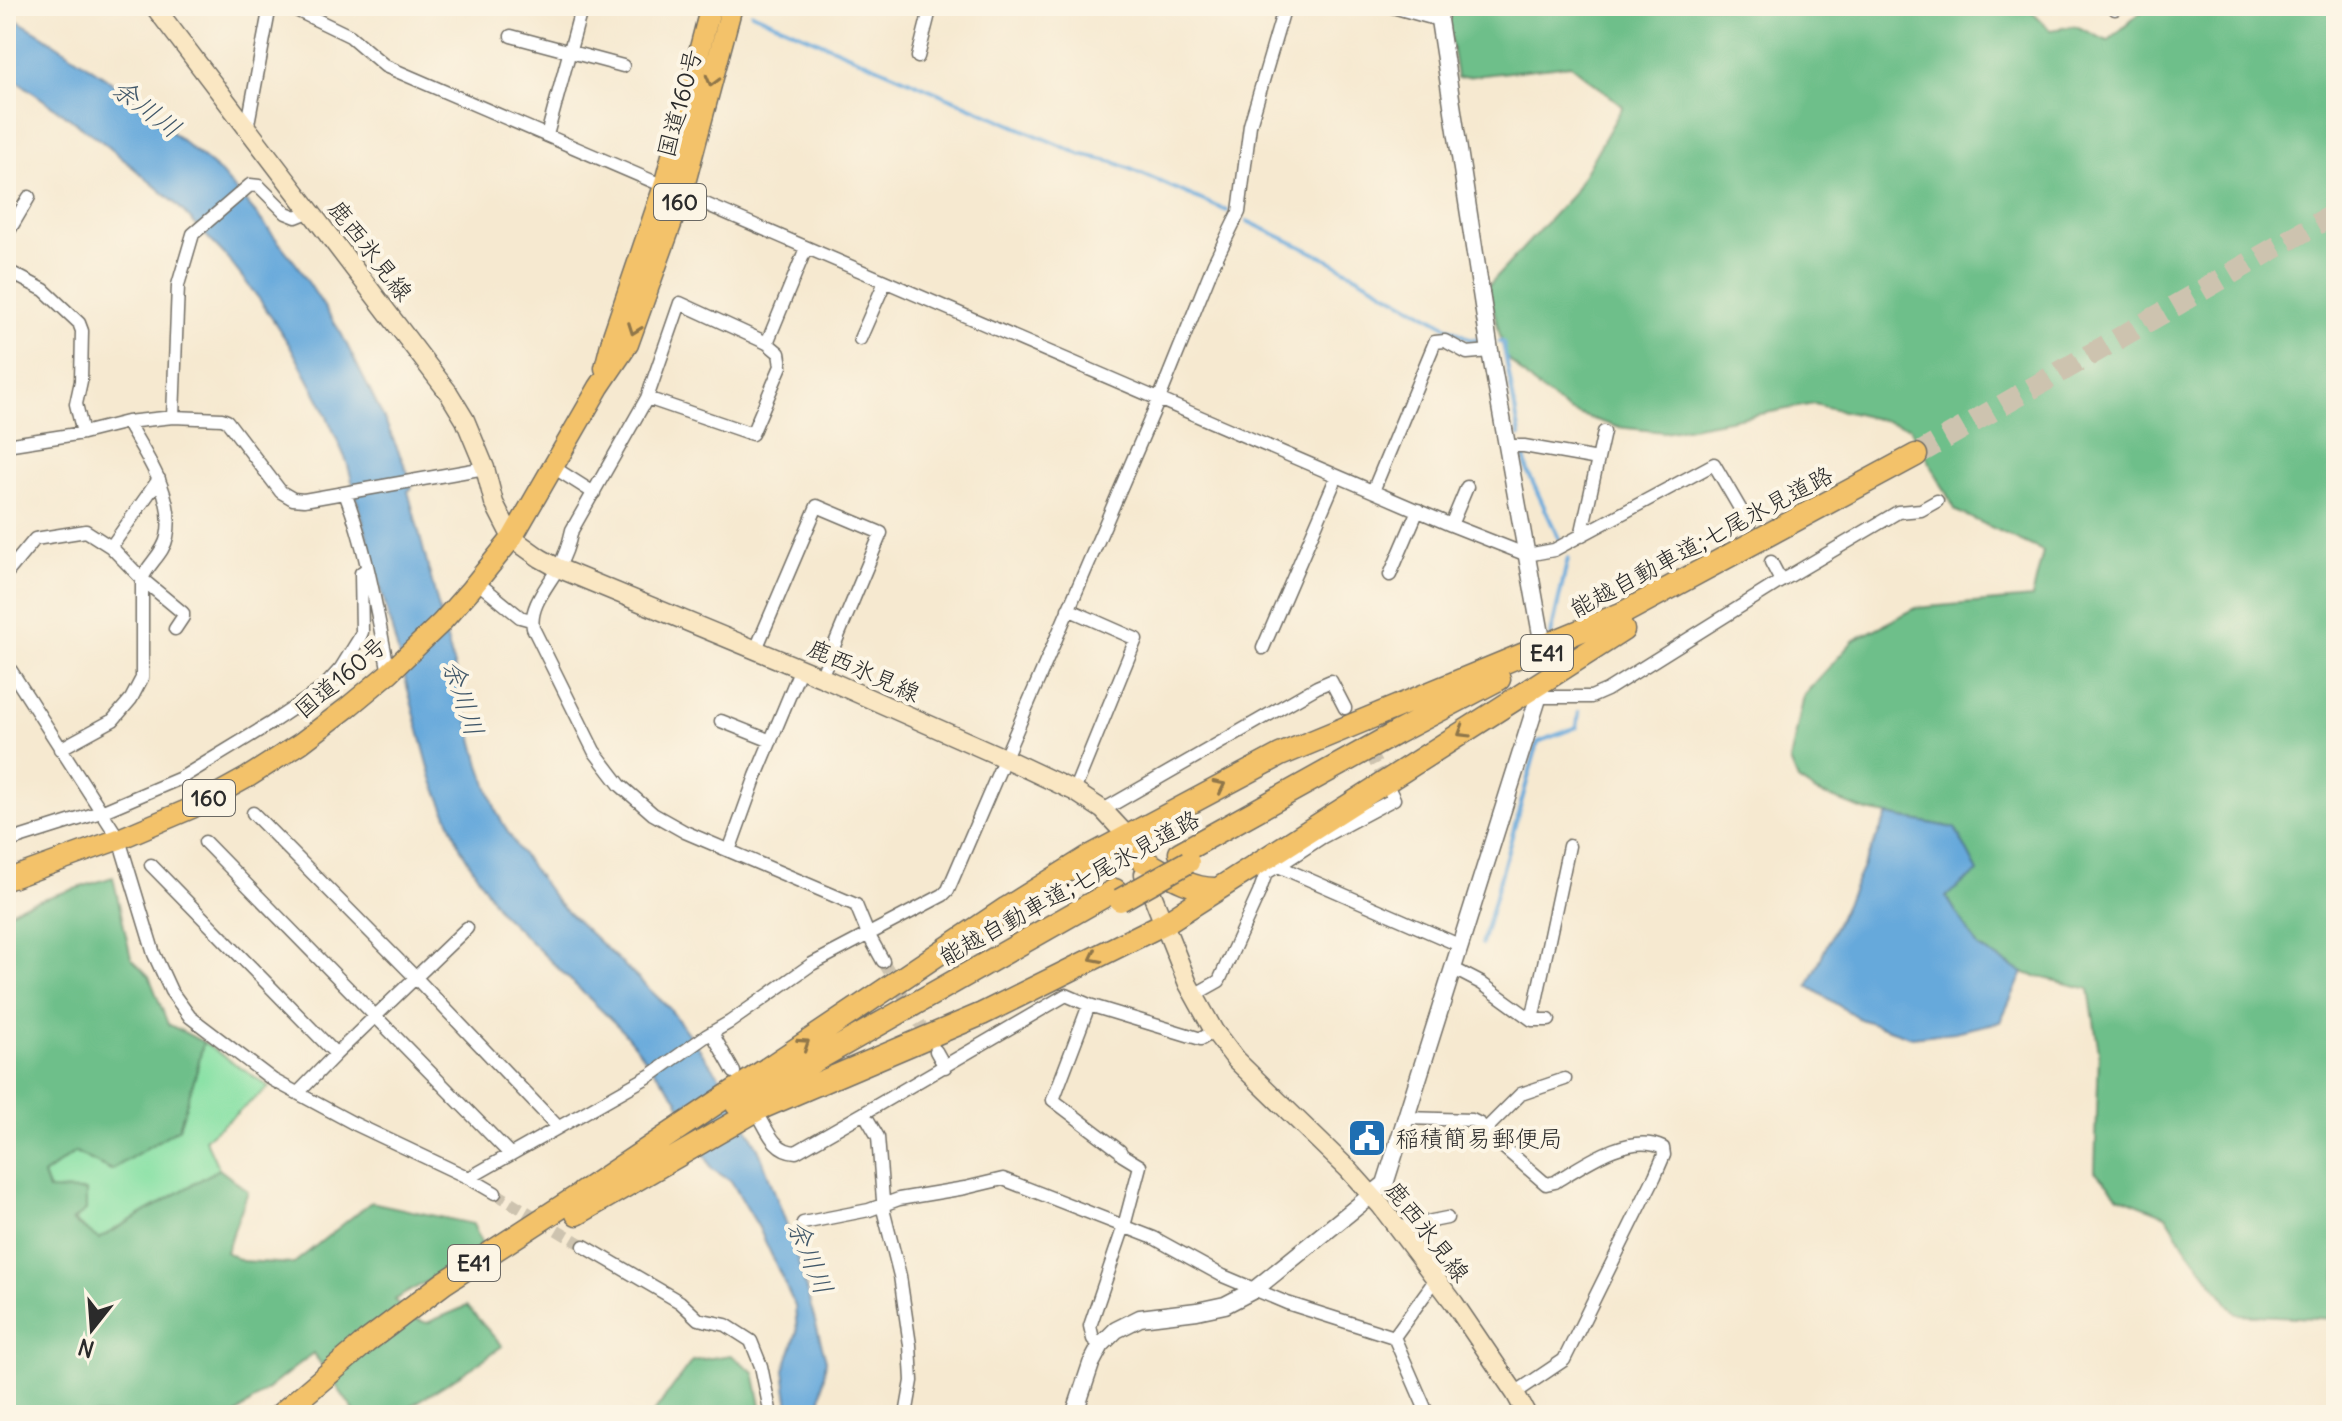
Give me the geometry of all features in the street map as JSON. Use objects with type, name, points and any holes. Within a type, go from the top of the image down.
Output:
[{"type":"highway","name":"国道160号","points":[[673,190],[711,6]]},
{"type":"highway","name":"国道160号","points":[[6,880],[119,839],[192,808],[248,777],[301,743],[389,673],[441,623],[477,582],[512,538],[599,387],[613,336],[673,190],[732,6]]},
{"type":"highway","name":"能越自動車道;七尾氷見道路","points":[[296,1415],[396,1333],[746,1097],[1118,895],[1396,733],[1622,622],[1918,459]]},
{"type":"highway","points":[[746,1097],[1007,908],[1087,858],[1132,847],[1165,814],[1280,755],[1622,622]]},
{"type":"highway","points":[[746,1097],[982,1014],[1165,923],[1622,622]]},
{"type":"highway","points":[[1132,847],[1191,885],[1217,889]]},
{"type":"highway","name":"能越自動車道;七尾氷見道路","points":[[280,1415],[366,1342],[444,1283],[582,1193],[685,1136]]},
{"type":"main road","name":"鹿西氷見線","points":[[154,6],[448,392],[465,420],[485,468],[494,503],[512,538],[558,568],[801,668],[1004,758],[1074,791],[1103,810],[1132,847],[1194,995],[1214,1031],[1236,1060],[1348,1169],[1397,1228],[1436,1279],[1527,1415]]},
{"type":"street","points":[[247,129],[270,6]]},
{"type":"street","points":[[288,6],[350,36],[385,66],[1527,555],[1554,550],[1714,464],[1749,524]]},
{"type":"street","points":[[547,135],[582,6]]},
{"type":"street","points":[[918,57],[931,6]]},
{"type":"street","points":[[469,1178],[651,1075],[812,964],[948,890],[1159,399],[1214,263],[1239,212],[1250,125],[1285,6]]},
{"type":"street","points":[[1389,6],[1440,13],[1490,351],[1542,640]]},
{"type":"street","points":[[511,36],[623,66]]},
{"type":"street","points":[[173,417],[178,285],[193,234],[250,185],[259,186],[286,213],[296,217],[311,211]]},
{"type":"street","points":[[6,236],[29,197]]},
{"type":"street","points":[[767,343],[806,248]]},
{"type":"street","points":[[6,270],[44,290],[79,323],[82,331],[81,381],[76,404],[83,433]]},
{"type":"street","points":[[860,339],[885,282]]},
{"type":"street","points":[[647,398],[752,434],[781,366],[779,353],[767,343],[680,303],[647,398],[572,530],[558,568],[535,607],[531,620],[533,628],[594,751],[620,785],[653,814],[685,832],[856,905],[883,961]]},
{"type":"street","points":[[1373,491],[1435,342],[1445,341],[1467,353],[1490,351]]},
{"type":"street","points":[[6,445],[83,433],[127,422],[173,417],[222,419],[227,421],[281,492],[293,499],[304,500],[485,468]]},
{"type":"street","points":[[60,749],[113,720],[131,699],[142,678],[142,579],[167,538],[168,511],[159,479],[127,422]]},
{"type":"street","points":[[1581,536],[1604,432]]},
{"type":"street","points":[[1507,446],[1524,446],[1598,459]]},
{"type":"street","points":[[553,467],[594,493]]},
{"type":"street","points":[[1263,648],[1337,476]]},
{"type":"street","points":[[111,547],[159,479]]},
{"type":"street","points":[[1451,525],[1467,487]]},
{"type":"street","points":[[345,493],[367,569],[389,673]]},
{"type":"street","points":[[1074,1415],[1091,1364],[1101,1345],[1116,1330],[1140,1318],[1225,1305],[1254,1290],[1385,1184],[1540,693],[1591,697],[1607,690],[1898,512],[1921,510],[1937,501]]},
{"type":"street","points":[[756,649],[817,506],[881,533],[821,677]]},
{"type":"street","points":[[1390,575],[1418,510]]},
{"type":"street","points":[[6,574],[35,539],[86,531],[111,547],[180,611],[183,617],[175,629]]},
{"type":"street","points":[[1771,562],[1781,581]]},
{"type":"street","points":[[6,842],[101,812],[181,778],[323,688],[341,668],[362,632],[361,573],[367,569]]},
{"type":"street","points":[[477,582],[520,617],[531,620]]},
{"type":"street","points":[[180,611],[190,599]]},
{"type":"street","points":[[1068,609],[1136,639],[1074,791]]},
{"type":"street","points":[[6,663],[119,839],[154,954],[171,991],[190,1017],[273,1080],[495,1193]]},
{"type":"street","points":[[729,851],[801,668]]},
{"type":"street","points":[[1103,810],[1331,681],[1345,708]]},
{"type":"street","points":[[721,721],[771,741]]},
{"type":"street","points":[[1194,995],[1219,981],[1266,873],[1321,838],[1394,799],[1389,789]]},
{"type":"street","points":[[253,813],[558,1127]]},
{"type":"street","points":[[205,842],[510,1154]]},
{"type":"street","points":[[1532,1020],[1569,846]]},
{"type":"street","points":[[151,865],[336,1054]]},
{"type":"street","points":[[1278,866],[1459,945]]},
{"type":"street","points":[[298,1093],[467,928]]},
{"type":"street","points":[[1452,968],[1481,983],[1532,1020],[1549,1020]]},
{"type":"street","points":[[709,1034],[777,1146],[786,1152],[796,1152],[1066,995],[1201,1039],[1214,1031]]},
{"type":"street","points":[[1089,1005],[1053,1100],[1140,1166],[1124,1226],[1090,1326],[1093,1339],[1101,1345]]},
{"type":"street","points":[[936,1051],[945,1067]]},
{"type":"street","points":[[1485,1130],[1521,1094],[1565,1079]]},
{"type":"street","points":[[864,1113],[878,1137],[883,1205],[900,1276],[910,1345],[912,1381],[906,1415]]},
{"type":"street","points":[[1406,1118],[1472,1120],[1546,1184],[1615,1149],[1638,1144],[1655,1144],[1663,1148],[1664,1155],[1564,1360],[1515,1393]]},
{"type":"street","points":[[803,1223],[869,1210],[899,1199],[1003,1179],[1154,1238],[1254,1290],[1394,1337],[1428,1415]]},
{"type":"street","points":[[1397,1228],[1447,1218]]},
{"type":"street","points":[[584,1246],[680,1302],[698,1319],[726,1325],[751,1341],[761,1366],[771,1415]]},
{"type":"street","points":[[1394,1337],[1436,1279]]},
{"type":"green space","points":[[1451,6],[2026,6],[2050,30],[2075,26],[2108,41],[2148,6],[2336,6],[2336,1319],[2236,1314],[2166,1215],[2118,1196],[2095,1171],[2099,1052],[2089,989],[2023,973],[1978,947],[1946,896],[1955,828],[1867,811],[1816,792],[1798,780],[1790,761],[1804,695],[1854,640],[1916,608],[2032,598],[2043,551],[1956,511],[1910,427],[1814,404],[1664,432],[1617,427],[1569,411],[1532,383],[1505,356],[1488,286],[1572,195],[1623,106],[1571,65],[1457,78],[1449,26]]},
{"type":"green space","points":[[113,877],[131,958],[149,976],[168,1024],[203,1042],[179,1128],[111,1170],[75,1152],[43,1175],[48,1190],[86,1191],[86,1211],[72,1221],[99,1239],[219,1169],[248,1191],[226,1252],[242,1261],[293,1264],[371,1202],[473,1224],[484,1249],[394,1300],[415,1319],[427,1323],[467,1306],[502,1346],[398,1414],[357,1415],[313,1353],[235,1415],[6,1415],[6,914],[23,905]]},
{"type":"green space","points":[[203,1042],[269,1087],[205,1139],[219,1169],[98,1239],[65,1212],[52,1195],[43,1175],[75,1152],[111,1169],[178,1128]]},
{"type":"green space","points":[[731,1355],[754,1372],[763,1415],[652,1415],[692,1361]]},
{"type":"water","points":[[6,14],[106,78],[221,173],[297,265],[341,333],[408,473],[412,488],[408,491],[480,765],[497,813],[518,849],[558,903],[669,1008],[718,1074],[758,1148],[791,1236],[826,1360],[819,1415],[790,1415],[784,1370],[797,1332],[795,1306],[759,1228],[731,1181],[712,1169],[676,1097],[623,1031],[500,912],[461,849],[432,779],[347,462],[322,405],[292,349],[260,300],[224,254],[174,202],[104,143],[6,73]]},
{"type":"water","points":[[1887,815],[1955,828],[1978,872],[1946,896],[1978,947],[2023,973],[2000,1022],[1912,1037],[1860,1019],[1808,986]]},
{"type":"waterway","points":[[752,13],[1082,155],[1114,162],[1227,211]]},
{"type":"waterway","points":[[1247,221],[1325,258],[1469,339],[1477,340]]},
{"type":"waterway","points":[[1499,342],[1503,342],[1520,436]]},
{"type":"waterway","points":[[1523,453],[1528,472],[1559,539]]},
{"type":"waterway","points":[[1551,635],[1568,558]]},
{"type":"waterway","points":[[1482,944],[1538,742],[1577,727],[1579,712]]},
{"type":"tunnel","points":[[1916,455],[2336,213]]},
{"type":"tunnel","points":[[1353,722],[1388,786]]},
{"type":"tunnel","points":[[883,961],[930,1041]]},
{"type":"tunnel","points":[[495,1193],[584,1246]]},
{"type":"place","name":"稲積簡易郵便局","points":[[1367,1138]]},
{"type":"water label","name":"余川川","points":[[147,108]]},
{"type":"water label","name":"余川川","points":[[464,698]]},
{"type":"water label","name":"余川川","points":[[811,1257]]}]
